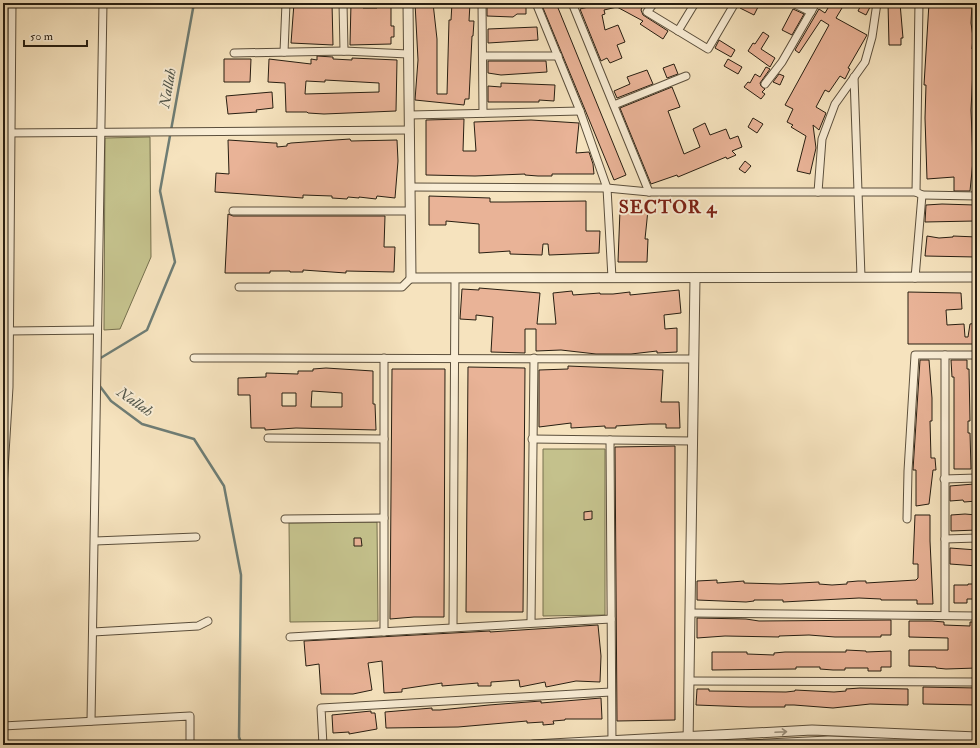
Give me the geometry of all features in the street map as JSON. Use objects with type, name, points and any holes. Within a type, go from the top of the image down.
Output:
[{"type":"street","points":[[3,487],[9,387],[6,133],[12,3]]},
{"type":"street","points":[[91,721],[95,541],[96,330],[103,3]]},
{"type":"street","points":[[284,52],[286,3]]},
{"type":"street","points":[[344,3],[344,51]]},
{"type":"street","points":[[238,287],[402,287],[410,278],[408,3]]},
{"type":"street","points":[[482,3],[483,113]]},
{"type":"street","points":[[536,3],[580,111],[608,188],[612,278]]},
{"type":"street","points":[[572,3],[649,192]]},
{"type":"street","points":[[654,3],[648,12],[708,49],[735,3]]},
{"type":"street","points":[[678,31],[695,3]]},
{"type":"street","points":[[793,3],[811,12]]},
{"type":"street","points":[[765,84],[782,62],[816,3]]},
{"type":"street","points":[[818,192],[822,139],[835,104],[864,62],[872,37],[877,3]]},
{"type":"street","points":[[915,278],[919,194],[919,3]]},
{"type":"street","points":[[234,53],[344,51],[408,54]]},
{"type":"street","points":[[483,56],[558,56]]},
{"type":"street","points":[[614,105],[686,76]]},
{"type":"street","points":[[854,77],[861,277]]},
{"type":"street","points":[[410,114],[580,111]]},
{"type":"street","points":[[6,133],[410,130]]},
{"type":"street","points":[[410,187],[608,188],[649,192],[858,192],[977,196]]},
{"type":"street","points":[[233,210],[410,210]]},
{"type":"street","points":[[410,278],[977,277]]},
{"type":"street","points":[[452,627],[455,278]]},
{"type":"street","points":[[688,741],[695,278]]},
{"type":"street","points":[[9,331],[96,330]]},
{"type":"street","points":[[907,519],[915,355],[977,355]]},
{"type":"street","points":[[945,355],[945,615]]},
{"type":"street","points":[[194,358],[694,359]]},
{"type":"street","points":[[384,358],[384,632]]},
{"type":"street","points":[[531,622],[534,358]]},
{"type":"street","points":[[268,438],[384,439]]},
{"type":"street","points":[[532,439],[692,441]]},
{"type":"street","points":[[610,440],[612,743]]},
{"type":"street","points":[[944,479],[977,478]]},
{"type":"street","points":[[285,519],[384,518]]},
{"type":"street","points":[[95,541],[196,537]]},
{"type":"street","points":[[945,539],[977,538]]},
{"type":"street","points":[[690,613],[977,616]]},
{"type":"street","points":[[290,637],[531,622],[611,619]]},
{"type":"street","points":[[93,632],[198,626],[208,621]]},
{"type":"street","points":[[689,681],[977,682]]},
{"type":"street","points":[[322,745],[321,708],[611,692]]},
{"type":"street","points":[[3,726],[190,716],[190,745]]},
{"type":"street","points":[[532,745],[688,741],[812,730],[977,737]]},
{"type":"street","points":[[747,745],[828,741],[935,745]]},
{"type":"shaded area","points":[[206,3],[280,3],[280,5],[205,5]]},
{"type":"shaded area","points":[[150,137],[151,257],[120,329],[104,330],[105,138]]},
{"type":"shaded area","points":[[543,449],[605,449],[605,615],[543,616]]},
{"type":"shaded area","points":[[377,522],[378,621],[290,622],[289,523]]},
{"type":"building","points":[[294,3],[332,3],[333,45],[291,43]]},
{"type":"building","points":[[351,3],[362,3],[363,8],[377,8],[377,3],[391,3],[391,26],[394,26],[394,37],[391,37],[391,44],[350,45]]},
{"type":"building","points":[[415,3],[433,3],[437,39],[437,94],[447,94],[449,20],[451,20],[452,3],[470,3],[469,21],[474,21],[469,99],[465,99],[464,105],[415,100],[418,60]]},
{"type":"building","points":[[526,3],[526,14],[517,14],[513,17],[487,16],[487,4]]},
{"type":"building","points":[[541,3],[556,3],[626,175],[614,180]]},
{"type":"building","points":[[605,3],[644,3],[641,10],[643,15],[668,31],[663,39],[640,24],[643,21],[617,7],[604,10],[605,14],[602,15],[605,30],[618,25],[625,42],[617,45],[622,58],[610,63],[607,58],[601,61],[580,9]]},
{"type":"building","points":[[743,3],[760,3],[754,15],[740,8]]},
{"type":"building","points":[[831,3],[845,3],[836,18],[867,35],[848,68],[850,69],[845,79],[840,76],[829,92],[825,90],[816,107],[826,113],[819,130],[813,125],[816,148],[810,174],[797,171],[806,136],[791,127],[793,125],[787,122],[793,109],[785,105],[829,25],[821,20],[799,53],[795,50],[819,9],[825,13]]},
{"type":"building","points":[[862,3],[870,7],[866,15],[858,11]]},
{"type":"building","points":[[888,3],[900,3],[903,38],[901,38],[901,45],[889,45]]},
{"type":"building","points":[[929,3],[972,3],[972,49],[974,49],[971,110],[973,161],[970,191],[954,191],[954,177],[927,179],[925,118],[926,85],[924,85]]},
{"type":"building","points":[[793,9],[804,14],[792,35],[782,30]]},
{"type":"building","points":[[537,27],[538,40],[488,43],[488,29]]},
{"type":"building","points":[[763,32],[769,36],[761,49],[775,58],[770,67],[748,51]]},
{"type":"building","points":[[719,40],[735,50],[731,57],[715,48]]},
{"type":"building","points":[[317,56],[352,60],[352,58],[397,60],[396,111],[324,114],[286,112],[285,83],[268,82],[269,59],[311,64],[311,59],[317,60]],"holes":[[[325,80],[379,83],[379,92],[305,94],[306,81],[325,82]]]},
{"type":"building","points":[[224,59],[251,59],[250,82],[224,82]]},
{"type":"building","points":[[728,59],[742,67],[738,74],[724,66]]},
{"type":"building","points":[[488,61],[546,61],[547,72],[501,75],[488,73]]},
{"type":"building","points":[[674,64],[678,74],[667,78],[663,68]]},
{"type":"building","points":[[766,67],[770,69],[760,83],[765,89],[762,92],[765,94],[761,99],[744,87],[748,82],[750,83],[755,74],[760,77]]},
{"type":"building","points":[[647,70],[653,84],[617,98],[614,91],[630,84],[627,77]]},
{"type":"building","points":[[779,74],[784,76],[780,85],[773,82]]},
{"type":"building","points":[[501,83],[555,85],[554,101],[539,100],[539,102],[488,102],[488,86],[501,87]]},
{"type":"building","points":[[672,87],[680,107],[668,111],[684,154],[700,147],[693,129],[705,123],[710,135],[726,129],[730,139],[738,136],[742,147],[732,151],[736,155],[727,159],[726,157],[678,177],[677,175],[651,184],[620,108]]},
{"type":"building","points":[[272,92],[273,108],[256,110],[257,112],[228,114],[226,96]]},
{"type":"building","points":[[753,118],[763,124],[757,133],[748,127]]},
{"type":"building","points":[[464,119],[463,151],[476,151],[474,122],[531,120],[579,123],[576,153],[589,152],[593,164],[594,174],[552,174],[552,176],[525,174],[475,176],[426,175],[426,120]]},
{"type":"building","points":[[350,139],[351,141],[397,140],[398,161],[395,198],[377,196],[376,199],[348,197],[347,199],[332,198],[332,196],[303,195],[303,198],[215,192],[216,173],[229,174],[228,140],[277,143],[277,147],[287,146],[287,144],[291,143]]},
{"type":"building","points":[[745,161],[751,166],[745,173],[739,169]]},
{"type":"building","points":[[429,196],[490,198],[490,202],[586,201],[586,231],[600,231],[599,253],[549,255],[548,244],[543,244],[542,255],[510,254],[510,251],[479,253],[479,224],[446,221],[446,225],[429,225]]},
{"type":"building","points":[[926,205],[975,205],[975,221],[925,222]]},
{"type":"building","points":[[620,210],[648,210],[645,239],[648,239],[647,262],[618,262]]},
{"type":"building","points":[[228,214],[233,216],[385,216],[384,247],[395,247],[394,272],[346,271],[346,273],[303,270],[303,272],[270,271],[270,273],[225,273]]},
{"type":"building","points":[[927,236],[939,238],[953,236],[977,237],[976,257],[925,256]]},
{"type":"building","points":[[479,288],[540,293],[537,324],[556,324],[553,293],[572,291],[573,295],[630,292],[630,295],[679,290],[681,313],[664,315],[665,329],[677,328],[677,352],[657,353],[657,351],[631,354],[596,354],[561,350],[536,351],[536,329],[525,329],[525,353],[491,352],[493,317],[476,315],[476,320],[460,319],[462,289],[479,290]]},
{"type":"building","points":[[908,292],[961,293],[962,309],[946,310],[947,325],[964,324],[965,337],[968,337],[970,324],[977,323],[977,344],[908,344]]},
{"type":"building","points":[[920,360],[929,360],[932,398],[932,421],[930,421],[931,458],[935,458],[936,470],[933,470],[929,504],[916,506],[916,470],[913,470]]},
{"type":"building","points":[[951,360],[967,360],[967,369],[969,369],[970,421],[968,421],[968,433],[970,433],[971,469],[954,469],[954,377],[952,377]]},
{"type":"building","points":[[568,366],[663,370],[661,402],[679,402],[680,428],[666,428],[666,424],[650,424],[616,426],[616,428],[605,428],[605,426],[571,428],[571,423],[539,427],[539,370],[568,369]]},
{"type":"building","points":[[468,367],[525,368],[523,612],[466,612]]},
{"type":"building","points":[[326,368],[373,371],[373,404],[375,404],[376,430],[296,428],[265,430],[265,428],[251,428],[250,395],[238,395],[238,378],[266,377],[266,373],[298,374],[298,371],[313,371],[313,369]],"holes":[[[312,391],[342,393],[342,407],[311,407]],[[282,393],[296,393],[296,406],[282,406]]]},
{"type":"building","points":[[392,369],[445,369],[444,617],[390,619]]},
{"type":"building","points":[[675,446],[675,720],[617,721],[615,447]]},
{"type":"building","points":[[977,485],[977,501],[950,501],[950,486]]},
{"type":"building","points":[[592,511],[592,519],[584,520],[584,512]]},
{"type":"building","points":[[915,515],[930,515],[933,604],[917,604],[917,600],[881,600],[859,598],[783,602],[783,600],[754,600],[746,602],[697,600],[697,581],[717,580],[717,583],[744,581],[744,583],[780,584],[819,582],[819,584],[832,585],[847,584],[847,582],[858,581],[866,581],[866,583],[916,580],[918,578],[918,564],[913,564]]},
{"type":"building","points":[[951,515],[977,515],[977,530],[951,531]]},
{"type":"building","points":[[354,538],[361,538],[362,546],[354,546]]},
{"type":"building","points":[[950,548],[977,550],[977,566],[950,564]]},
{"type":"building","points":[[977,584],[977,599],[967,599],[967,603],[954,603],[954,585]]},
{"type":"building","points":[[697,618],[746,619],[759,621],[891,620],[891,635],[881,635],[881,637],[835,637],[809,635],[779,637],[725,636],[697,638]]},
{"type":"building","points":[[909,621],[932,621],[944,622],[944,625],[970,626],[970,622],[977,622],[977,668],[946,669],[909,666],[909,650],[948,650],[948,638],[909,637]]},
{"type":"building","points":[[598,625],[601,656],[600,682],[576,681],[546,687],[545,682],[520,687],[519,680],[491,682],[491,686],[478,686],[478,683],[442,686],[442,683],[402,689],[402,692],[384,693],[382,661],[368,663],[372,690],[353,694],[321,694],[319,664],[306,666],[304,641]]},
{"type":"building","points":[[846,650],[866,652],[891,651],[891,667],[881,667],[881,671],[868,671],[868,668],[845,668],[845,670],[833,670],[820,669],[820,667],[796,667],[796,669],[712,670],[712,652],[747,652],[747,654],[774,655],[774,653],[785,652],[846,652]]},
{"type":"building","points":[[923,687],[977,688],[977,705],[923,704]]},
{"type":"building","points":[[860,688],[908,689],[908,705],[870,704],[833,708],[794,705],[785,705],[785,707],[749,707],[696,705],[697,689],[709,689],[709,691],[786,692],[795,690],[834,692]]},
{"type":"building","points":[[601,698],[602,719],[565,719],[553,721],[554,724],[543,725],[543,722],[527,723],[527,721],[458,727],[386,728],[385,712],[432,708],[432,710],[440,710],[541,701],[541,703]]},
{"type":"building","points":[[371,711],[371,713],[375,713],[377,729],[349,734],[349,732],[333,733],[332,715]]},
{"type":"waterway","name":"Nallah","points":[[99,359],[147,330],[175,262],[160,191],[194,3]]},
{"type":"waterway","name":"Nallah","points":[[99,385],[111,401],[142,424],[194,439],[224,486],[241,575],[239,737],[242,745]]},
{"type":"district","name":"SECTOR 4","points":[[668,207]]}]
